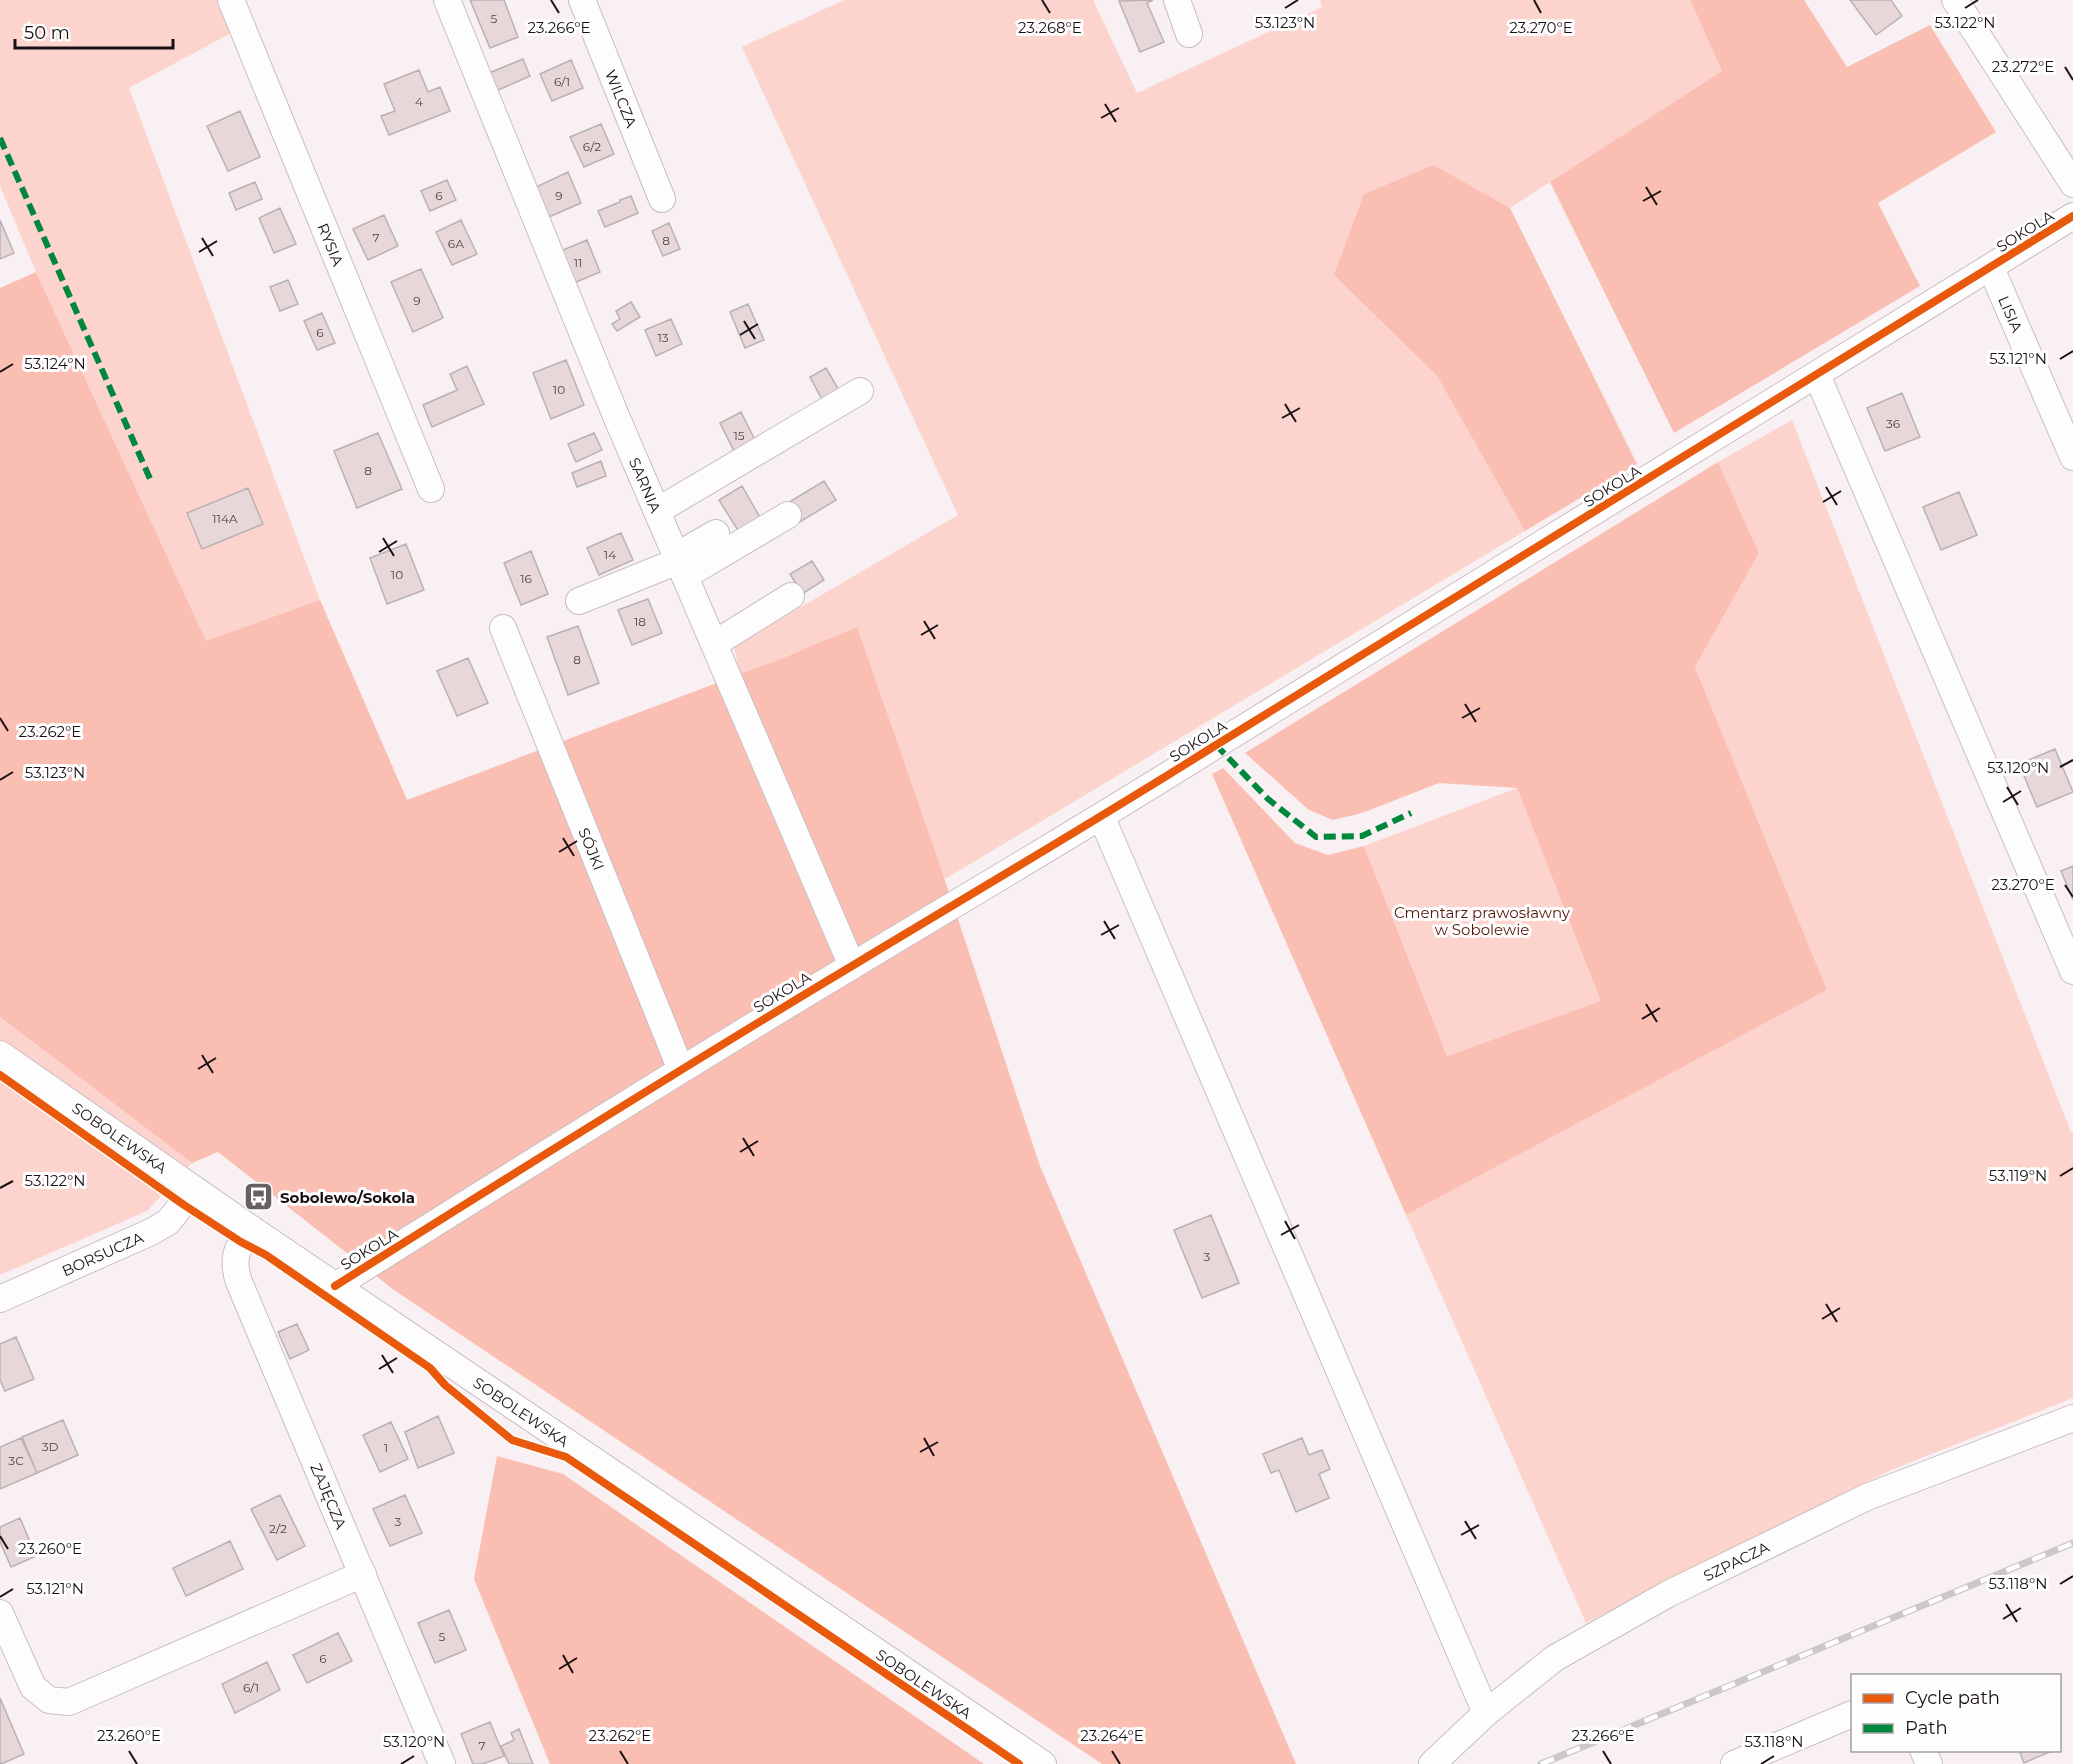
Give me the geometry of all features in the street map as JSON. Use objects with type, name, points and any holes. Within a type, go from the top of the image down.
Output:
[{"type":"street","name":"RYSIA","points":[[231,0],[431,489]]},
{"type":"street","name":"SARNIA","points":[[447,0],[607,394],[852,966]]},
{"type":"street","name":"WILCZA","points":[[582,0],[662,199]]},
{"type":"street","points":[[1177,0],[1189,34]]},
{"type":"street","points":[[1955,0],[2073,184]]},
{"type":"street","name":"SOKOLA","points":[[335,1286],[681,1070],[1102,818],[1216,745],[2073,216]]},
{"type":"street","name":"LISIA","points":[[1991,268],[2073,457]]},
{"type":"street","points":[[1817,375],[2073,971]]},
{"type":"street","points":[[657,511],[860,391]]},
{"type":"street","points":[[579,602],[680,564],[788,515]]},
{"type":"street","points":[[680,564],[716,533]]},
{"type":"street","points":[[714,644],[791,596]]},
{"type":"street","name":"SÓJKI","points":[[503,628],[681,1070]]},
{"type":"street","points":[[1102,818],[1486,1713]]},
{"type":"street","name":"SOBOLEWSKA","points":[[0,1054],[335,1286],[1043,1764]]},
{"type":"street","name":"BORSUCZA","points":[[0,1299],[152,1232],[168,1222],[194,1190]]},
{"type":"street","name":"ZAJĘCZA","points":[[250,1228],[236,1252],[234,1267],[238,1282],[442,1764]]},
{"type":"street","name":"SZPACZA","points":[[1432,1764],[1486,1713],[1555,1658],[1668,1594],[1867,1497],[2073,1418]]},
{"type":"street","points":[[0,1613],[33,1687],[49,1700],[59,1703],[69,1702],[363,1574]]},
{"type":"street","points":[[1734,1764],[1851,1714]]},
{"type":"green space","points":[[0,0],[218,0],[231,33],[129,88],[320,600],[206,642],[36,272],[0,186]]},
{"type":"green space","points":[[844,0],[1093,0],[1137,93],[1322,7],[1320,0],[1690,0],[1722,71],[1510,208],[1434,165],[1334,275],[1437,376],[1525,531],[945,879],[857,628],[740,675],[734,646],[958,515],[742,47]]},
{"type":"green space","points":[[1792,420],[2071,1132],[2073,1132],[2073,1398],[1891,1470],[1586,1623],[1406,1215],[1827,990],[1695,667],[1759,553],[1718,462]]},
{"type":"green space","name":"Cmentarz prawosławny w Sobolewie","points":[[1517,788],[1602,1001],[1447,1056],[1364,846]]},
{"type":"green space","points":[[0,1017],[192,1163],[147,1211],[0,1275]]},
{"type":"shaded area","points":[[1690,0],[1804,0],[1847,67],[1930,25],[1996,132],[1878,203],[1920,286],[1674,433],[1550,182],[1722,71]]},
{"type":"shaded area","points":[[1434,165],[1510,208],[1637,464],[1525,531],[1437,376],[1334,275],[1364,194]]},
{"type":"shaded area","points":[[36,272],[206,641],[320,600],[407,800],[783,658],[857,627],[938,859],[1040,1166],[1296,1764],[1102,1764],[394,1290],[218,1152],[192,1163],[0,1017],[0,288]]},
{"type":"shaded area","points":[[1718,462],[1759,553],[1695,667],[1827,990],[1406,1215],[1212,774],[1223,768],[1295,843],[1328,855],[1364,846],[1447,1056],[1601,1001],[1517,788],[1439,783],[1362,813],[1333,820],[1309,810],[1245,753]]},
{"type":"shaded area","points":[[497,1456],[563,1474],[984,1764],[550,1764],[474,1579]]},
{"type":"building","points":[[470,0],[504,0],[518,37],[490,48]]},
{"type":"building","points":[[1153,0],[1147,3],[1164,42],[1140,52],[1119,1]]},
{"type":"building","points":[[1850,0],[1891,0],[1902,16],[1876,35]]},
{"type":"building","points":[[523,59],[530,76],[496,91],[489,73]]},
{"type":"building","points":[[571,60],[583,88],[552,101],[540,74]]},
{"type":"building","points":[[419,70],[428,92],[440,87],[450,111],[389,135],[381,116],[395,111],[384,84]]},
{"type":"building","points":[[240,111],[260,157],[228,171],[207,126]]},
{"type":"building","points":[[601,124],[614,154],[584,167],[570,137]]},
{"type":"building","points":[[568,172],[581,203],[549,217],[536,187]]},
{"type":"building","points":[[447,180],[456,200],[430,211],[421,191]]},
{"type":"building","points":[[255,182],[262,199],[236,210],[229,193]]},
{"type":"building","points":[[631,196],[638,213],[605,227],[598,211]]},
{"type":"building","points":[[280,208],[296,244],[274,253],[259,218]]},
{"type":"building","points":[[384,215],[398,246],[368,260],[353,229]]},
{"type":"building","points":[[0,220],[14,253],[0,259]]},
{"type":"building","points":[[461,220],[477,254],[452,265],[436,232]]},
{"type":"building","points":[[669,223],[680,249],[663,256],[652,231]]},
{"type":"building","points":[[587,240],[600,272],[569,285],[556,253]]},
{"type":"building","points":[[421,269],[443,318],[413,332],[391,282]]},
{"type":"building","points":[[288,280],[298,304],[280,311],[270,287]]},
{"type":"building","points":[[631,302],[640,317],[617,331],[612,324],[620,319],[616,311]]},
{"type":"building","points":[[748,304],[764,340],[745,348],[730,312]]},
{"type":"building","points":[[322,313],[335,343],[317,350],[304,321]]},
{"type":"building","points":[[671,319],[682,344],[656,356],[645,330]]},
{"type":"building","points":[[566,360],[584,405],[551,419],[533,373]]},
{"type":"building","points":[[467,366],[484,404],[432,427],[423,405],[457,390],[450,374]]},
{"type":"building","points":[[826,368],[843,397],[826,407],[810,377]]},
{"type":"building","points":[[1902,393],[1920,437],[1885,451],[1867,408]]},
{"type":"building","points":[[741,412],[758,446],[737,457],[720,423]]},
{"type":"building","points":[[378,433],[402,489],[357,508],[334,451]]},
{"type":"building","points":[[594,433],[602,450],[576,462],[568,444]]},
{"type":"building","points":[[601,461],[606,476],[577,487],[572,473]]},
{"type":"building","points":[[824,481],[836,500],[798,523],[786,504]]},
{"type":"building","points":[[742,486],[761,519],[739,532],[719,500]]},
{"type":"building","points":[[248,488],[263,524],[202,549],[187,513]]},
{"type":"building","points":[[1959,492],[1977,535],[1941,550],[1923,507]]},
{"type":"building","points":[[621,533],[633,560],[599,575],[587,548]]},
{"type":"building","points":[[406,544],[424,590],[387,604],[370,558]]},
{"type":"building","points":[[531,551],[548,594],[521,605],[504,563]]},
{"type":"building","points":[[812,561],[824,580],[802,594],[790,574]]},
{"type":"building","points":[[648,599],[662,633],[632,645],[618,610]]},
{"type":"building","points":[[578,626],[599,683],[568,695],[547,637]]},
{"type":"building","points":[[468,658],[488,703],[457,716],[437,671]]},
{"type":"building","points":[[2055,749],[2073,792],[2037,807],[2019,764]]},
{"type":"building","points":[[2073,866],[2073,900],[2061,871]]},
{"type":"building","points":[[1211,1215],[1239,1283],[1202,1298],[1174,1230]]},
{"type":"building","points":[[297,1324],[309,1350],[290,1359],[278,1332]]},
{"type":"building","points":[[16,1337],[34,1379],[5,1391],[0,1380],[0,1344]]},
{"type":"building","points":[[438,1416],[454,1453],[418,1468],[405,1432]]},
{"type":"building","points":[[63,1420],[78,1455],[37,1473],[22,1437]]},
{"type":"building","points":[[391,1422],[408,1459],[380,1472],[363,1435]]},
{"type":"building","points":[[21,1438],[37,1473],[0,1489],[0,1447]]},
{"type":"building","points":[[1302,1438],[1309,1455],[1322,1450],[1330,1469],[1319,1474],[1329,1498],[1296,1512],[1279,1470],[1271,1473],[1263,1454]]},
{"type":"building","points":[[280,1495],[305,1546],[277,1560],[251,1509]]},
{"type":"building","points":[[405,1495],[422,1533],[390,1546],[373,1509]]},
{"type":"building","points":[[20,1518],[36,1556],[11,1567],[0,1542],[0,1527]]},
{"type":"building","points":[[230,1541],[243,1569],[186,1596],[173,1568]]},
{"type":"building","points":[[449,1610],[466,1650],[435,1663],[418,1623]]},
{"type":"building","points":[[338,1633],[352,1661],[307,1683],[293,1655]]},
{"type":"building","points":[[267,1662],[280,1690],[235,1713],[222,1684]]},
{"type":"building","points":[[0,1698],[24,1754],[1,1764],[0,1764]]},
{"type":"building","points":[[490,1722],[504,1756],[483,1764],[473,1764],[461,1734]]},
{"type":"building","points":[[519,1729],[533,1764],[509,1764],[501,1746],[514,1740],[511,1733]]},
{"type":"building","points":[[2020,1752],[2049,1752],[2024,1763]]},
{"type":"railway","points":[[1541,1764],[2073,1543]]},
{"type":"marked path","points":[[0,138],[151,481]]},
{"type":"marked path","points":[[1216,745],[1268,799],[1316,837],[1362,836],[1411,813]]},
{"type":"cycle path","points":[[335,1286],[657,1084],[1126,801],[2073,216]]},
{"type":"cycle path","points":[[0,1075],[184,1205],[241,1242],[266,1255],[430,1368],[445,1385],[512,1440],[566,1457],[1019,1764]]},
{"type":"place","name":"Sobolewo/Sokola","points":[[259,1197]]}]
